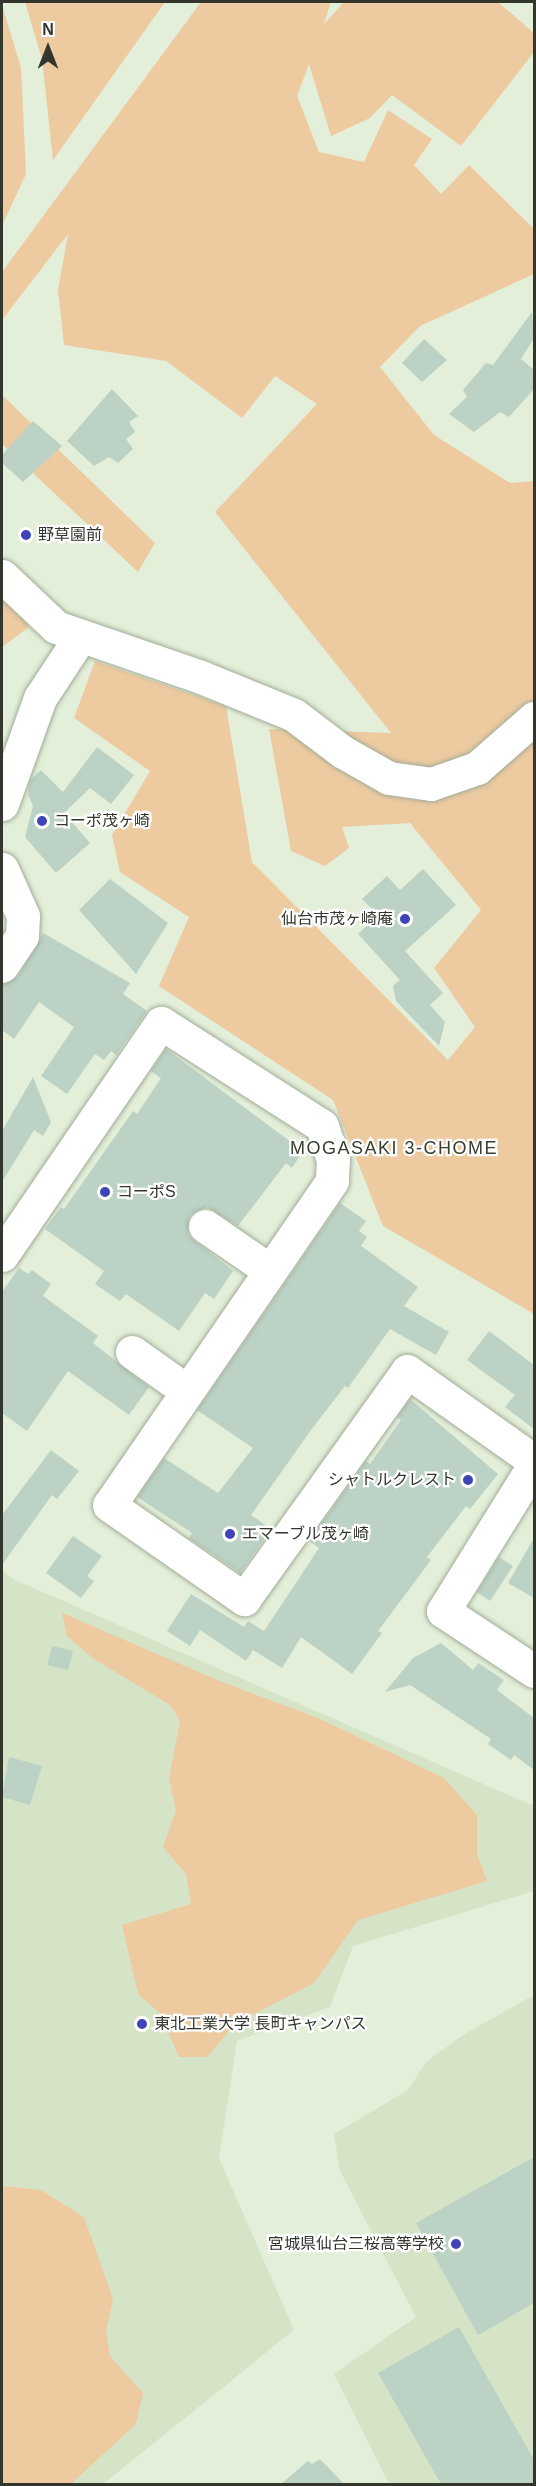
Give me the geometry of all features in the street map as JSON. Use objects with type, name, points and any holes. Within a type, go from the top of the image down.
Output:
[{"type":"street","points":[[2,576],[56,627],[201,677],[294,715],[344,752],[389,778],[431,784],[477,768],[534,718]]},
{"type":"street","points":[[2,804],[40,698],[80,637]]},
{"type":"street","points":[[2,869],[23,916],[22,936],[2,966]]},
{"type":"street","points":[[2,1255],[162,1023],[322,1126],[333,1159],[332,1181],[109,1504],[243,1599],[407,1371],[534,1463],[443,1611],[534,1671]]},
{"type":"street","points":[[205,1226],[269,1270]]},
{"type":"street","points":[[132,1352],[187,1391]]},
{"type":"shaded area","points":[[25,2],[165,2],[53,160],[42,59]]},
{"type":"shaded area","points":[[201,2],[331,2],[324,24],[344,2],[498,2],[534,33],[534,52],[461,146],[392,95],[370,118],[331,136],[309,64],[297,96],[319,152],[364,162],[388,110],[432,139],[414,165],[441,194],[469,165],[534,229],[534,274],[420,326],[380,367],[434,435],[510,483],[534,481],[534,1314],[383,1226],[333,1100],[159,986],[189,917],[120,872],[112,835],[150,771],[74,718],[95,661],[226,706],[252,862],[448,1060],[475,1027],[434,968],[481,910],[410,823],[342,827],[349,848],[325,866],[291,851],[269,729],[391,733],[215,512],[317,404],[275,376],[242,418],[166,361],[64,345],[58,290],[68,234],[2,320],[2,272]]},
{"type":"shaded area","points":[[2,5],[21,68],[26,174],[2,226]]},
{"type":"shaded area","points":[[2,395],[155,543],[138,572],[2,444]]},
{"type":"shaded area","points":[[2,587],[29,627],[2,647]]},
{"type":"shaded area","name":"東北工業大学 長町キャンパス","points":[[2,1570],[13,1579],[534,1806],[534,1891],[353,1946],[330,2007],[237,2041],[219,2158],[294,2330],[103,2484],[2,2484]]},
{"type":"shaded area","points":[[62,1613],[222,1682],[318,1718],[444,1778],[477,1815],[477,1854],[487,1881],[358,1920],[314,1983],[235,2024],[207,2057],[179,2057],[160,2013],[138,1994],[122,1925],[191,1904],[186,1874],[163,1847],[176,1811],[169,1778],[180,1721],[170,1705],[94,1659],[67,1636]]},
{"type":"shaded area","name":"宮城県仙台三桜高等学校","points":[[534,1995],[534,2484],[389,2484],[334,2374],[416,2317],[340,2171],[334,2134],[408,2090],[426,2062],[466,2033]]},
{"type":"shaded area","points":[[2,2186],[41,2190],[84,2217],[113,2299],[106,2331],[110,2356],[143,2393],[136,2424],[71,2484],[2,2484]]},
{"type":"building","points":[[532,312],[534,338],[521,359],[534,370],[534,389],[509,417],[500,412],[474,432],[449,414],[467,397],[463,390],[486,363],[493,365]]},
{"type":"building","points":[[424,339],[447,360],[422,382],[402,363]]},
{"type":"building","points":[[112,389],[138,416],[129,422],[135,432],[126,439],[133,449],[118,463],[109,457],[94,466],[67,441]]},
{"type":"building","points":[[33,421],[62,446],[23,482],[2,463],[2,455]]},
{"type":"building","points":[[97,747],[134,775],[111,804],[90,788],[64,813],[90,843],[56,873],[25,837],[33,806],[28,794],[30,780],[41,770],[63,792]]},
{"type":"building","points":[[423,869],[456,905],[405,951],[443,993],[430,1005],[445,1022],[439,1046],[396,1001],[393,986],[400,980],[358,934],[378,915],[362,899],[387,876],[400,890]]},
{"type":"building","points":[[110,879],[168,923],[136,974],[79,910]]},
{"type":"building","points":[[43,933],[130,983],[123,994],[147,1011],[116,1055],[111,1051],[104,1060],[95,1054],[67,1094],[41,1076],[74,1027],[39,1002],[14,1039],[2,1030],[2,985],[18,976]]},
{"type":"building","points":[[166,1049],[303,1151],[292,1168],[286,1163],[238,1226],[207,1207],[190,1215],[188,1235],[233,1271],[214,1299],[205,1293],[179,1331],[126,1294],[120,1301],[95,1284],[104,1271],[45,1229],[61,1207],[64,1209],[133,1111],[137,1114],[161,1078],[151,1071]]},
{"type":"building","points":[[33,1077],[51,1122],[43,1136],[34,1130],[2,1182],[2,1131]]},
{"type":"building","points":[[340,1203],[366,1221],[359,1231],[367,1237],[361,1246],[418,1287],[404,1306],[449,1332],[436,1355],[390,1329],[348,1388],[345,1386],[311,1430],[251,1515],[271,1529],[240,1573],[189,1538],[192,1533],[137,1497],[164,1458],[218,1493],[253,1448],[197,1410]]},
{"type":"building","points":[[19,1268],[28,1274],[32,1270],[51,1284],[43,1296],[98,1336],[93,1343],[149,1387],[129,1415],[68,1371],[27,1431],[2,1413],[2,1292]]},
{"type":"building","points":[[489,1331],[534,1365],[534,1429],[505,1407],[515,1395],[467,1360]]},
{"type":"building","points":[[410,1399],[498,1474],[470,1509],[466,1506],[427,1557],[431,1560],[378,1631],[382,1633],[352,1674],[301,1637],[282,1668],[253,1650],[246,1661],[200,1630],[190,1646],[167,1631],[191,1594],[244,1627],[248,1621],[264,1631],[319,1548],[309,1541],[366,1461],[370,1464],[401,1420],[397,1417]]},
{"type":"building","points":[[51,1450],[79,1471],[57,1499],[52,1495],[2,1565],[2,1515]]},
{"type":"building","points":[[73,1536],[102,1556],[87,1576],[94,1581],[81,1598],[46,1573]]},
{"type":"building","points":[[534,1538],[534,1598],[508,1583]]},
{"type":"building","points":[[499,1557],[513,1566],[490,1601],[477,1592]]},
{"type":"building","points":[[441,1643],[473,1670],[478,1663],[504,1680],[497,1690],[534,1718],[534,1770],[514,1755],[511,1760],[488,1744],[491,1739],[410,1685],[385,1692],[413,1658]]},
{"type":"building","points":[[52,1646],[73,1651],[68,1670],[47,1665]]},
{"type":"building","points":[[9,1757],[42,1766],[30,1805],[2,1797]]},
{"type":"building","points":[[534,2157],[534,2303],[478,2335],[416,2223]]},
{"type":"building","points":[[459,2327],[534,2460],[534,2484],[441,2484],[378,2373]]},
{"type":"building","points":[[320,2459],[344,2484],[281,2484],[308,2461],[312,2464]]},
{"type":"place","name":"野草園前","points":[[26,535]]},
{"type":"place","name":"コーポ茂ヶ崎","points":[[42,821]]},
{"type":"place","name":"仙台市茂ヶ崎庵","points":[[405,919]]},
{"type":"place","name":"コーポS","points":[[105,1192]]},
{"type":"place","name":"シャトルクレスト","points":[[468,1480]]},
{"type":"place","name":"エマーブル茂ヶ崎","points":[[230,1534]]},
{"type":"place","name":"東北工業大学 長町キャンパス","points":[[142,2024]]},
{"type":"place","name":"宮城県仙台三桜高等学校","points":[[456,2244]]},
{"type":"district","name":"MOGASAKI 3-CHOME","points":[[394,1148]]}]
